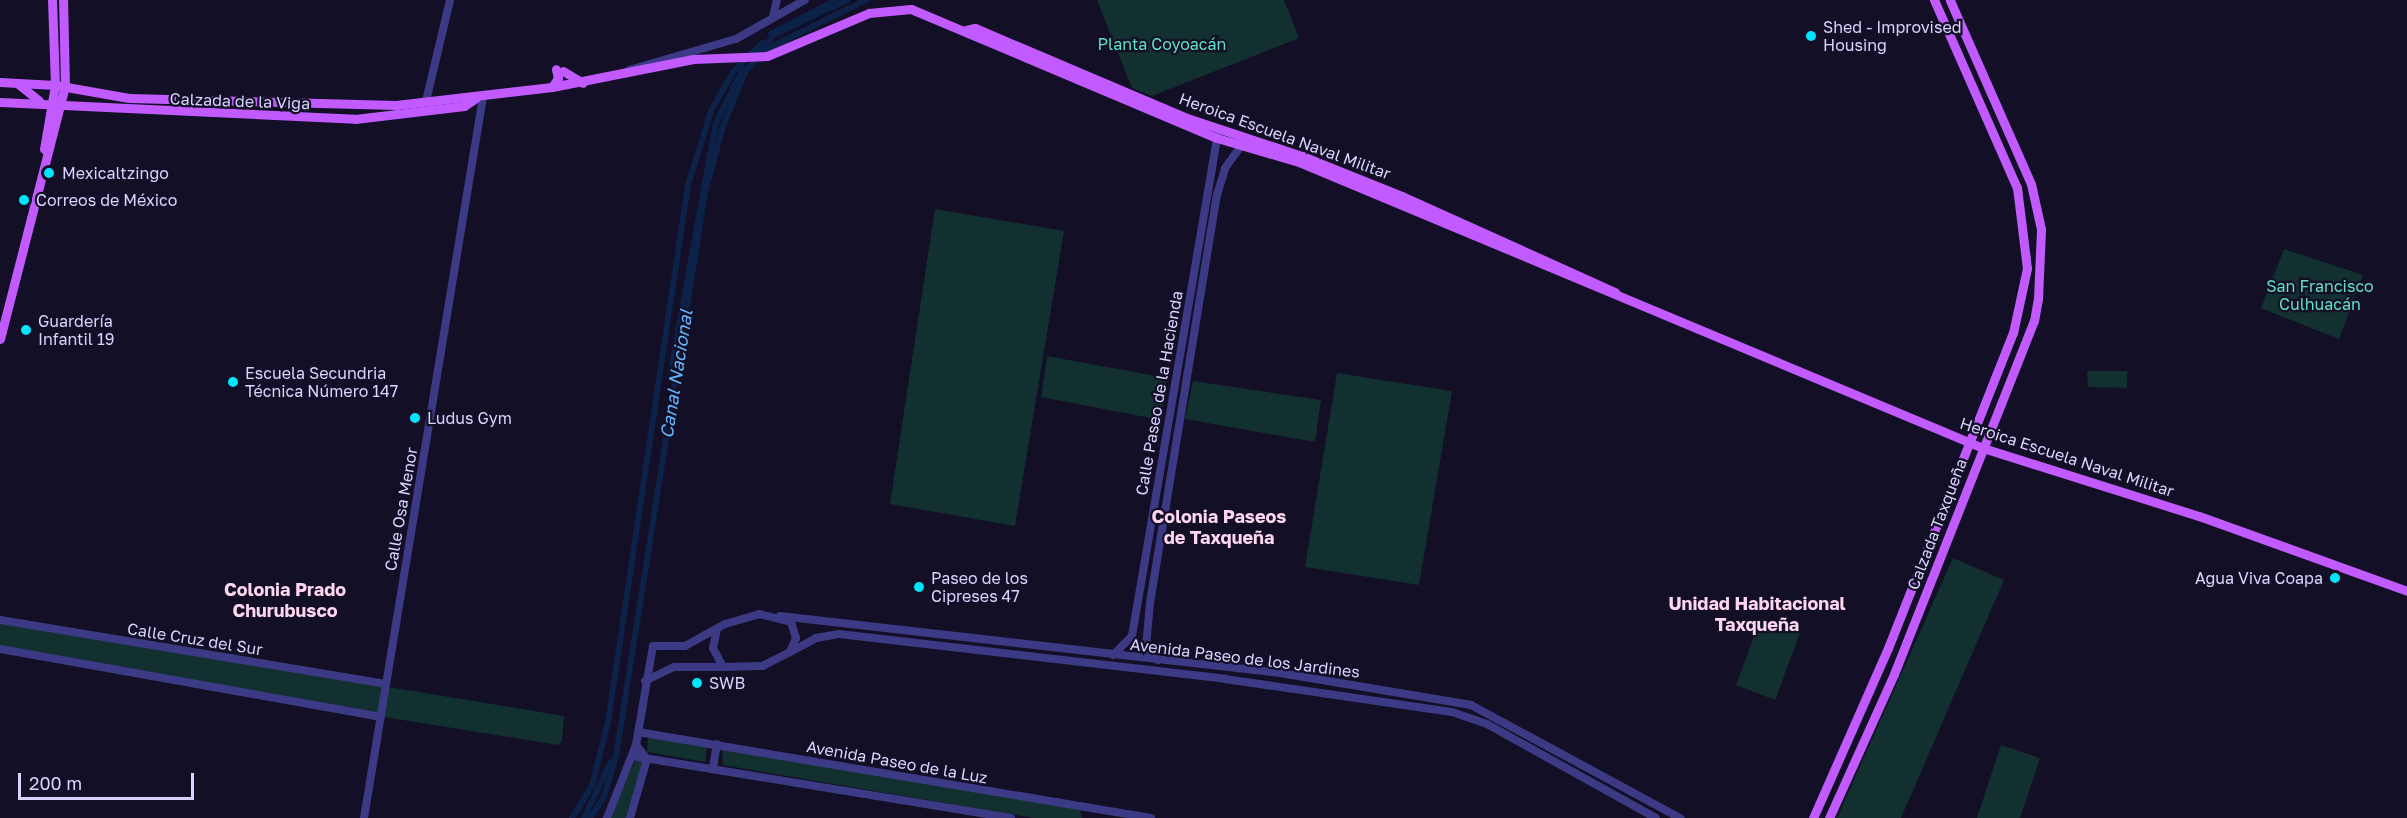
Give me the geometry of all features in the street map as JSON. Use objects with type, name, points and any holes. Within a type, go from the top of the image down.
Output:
[{"type":"main road","points":[[52,0],[61,66]]},
{"type":"main road","points":[[0,339],[47,161],[58,102],[63,0]]},
{"type":"main road","name":"Calzada Taxqueña","points":[[1813,818],[1870,692],[2020,309],[2027,268],[2025,233],[2008,163],[1934,0]]},
{"type":"main road","name":"Calzada Taxqueña","points":[[1829,818],[1884,698],[2034,321],[2042,270],[2041,229],[2022,159],[1950,0]]},
{"type":"main road","name":"Heroica Escuela Naval Militar","points":[[699,59],[751,58],[784,51],[884,8],[911,9],[966,30],[971,37],[1218,133],[1402,196],[1600,282],[1622,297]]},
{"type":"main road","name":"Calzada de la Viga","points":[[0,82],[60,86],[175,100],[351,106],[479,98],[583,83],[699,59]]},
{"type":"main road","points":[[552,87],[558,78],[559,70],[583,83]]},
{"type":"main road","points":[[17,82],[39,101]]},
{"type":"main road","name":"Calzada de la Viga","points":[[0,102],[58,102],[174,114],[374,119],[464,106],[479,98]]},
{"type":"main road","points":[[174,114],[175,100]]},
{"type":"main road","name":"Heroica Escuela Naval Militar","points":[[1218,133],[1242,146],[1299,162],[1983,448],[2199,516],[2407,591]]},
{"type":"main road","points":[[1870,692],[1884,698]]},
{"type":"street","points":[[426,101],[450,0]]},
{"type":"street","points":[[774,17],[777,0]]},
{"type":"street","points":[[623,74],[641,64],[736,39],[805,0]]},
{"type":"street","name":"Calle Osa Menor","points":[[363,818],[479,98]]},
{"type":"street","name":"Calle Paseo de la Hacienda","points":[[1131,636],[1218,133]]},
{"type":"street","name":"Calle Paseo de la Hacienda","points":[[1145,636],[1221,181],[1242,146]]},
{"type":"street","points":[[1193,273],[1204,274]]},
{"type":"street","points":[[1189,299],[1200,301]]},
{"type":"street","points":[[1147,546],[1159,548]]},
{"type":"street","points":[[607,818],[636,745],[645,681],[653,646],[686,646],[749,615],[780,616],[796,632],[790,652],[764,666],[674,667],[645,681]]},
{"type":"street","name":"Avenida Paseo de los Jardines","points":[[780,616],[1072,651],[1204,664],[1472,705],[1680,818]]},
{"type":"street","name":"Calle Cruz del Sur","points":[[0,620],[386,684]]},
{"type":"street","points":[[717,629],[713,648],[723,667]]},
{"type":"street","name":"Avenida Paseo de los Jardines","points":[[790,652],[816,638],[839,634],[1203,676],[1469,716],[1656,818]]},
{"type":"street","points":[[1113,655],[1131,636],[1140,641],[1145,636]]},
{"type":"street","points":[[1145,636],[1146,646],[1158,660]]},
{"type":"street","points":[[1046,657],[1048,647]]},
{"type":"street","points":[[0,649],[380,717]]},
{"type":"street","points":[[1070,660],[1072,651]]},
{"type":"street","points":[[1203,676],[1204,664]]},
{"type":"street","points":[[1225,679],[1227,667]]},
{"type":"street","name":"Avenida Paseo de la Luz","points":[[638,732],[1151,818]]},
{"type":"street","points":[[713,768],[717,744]]},
{"type":"street","points":[[636,745],[647,759]]},
{"type":"street","points":[[633,756],[1011,818]]},
{"type":"street","points":[[630,818],[647,759]]},
{"type":"street","points":[[1627,802],[1633,791]]},
{"type":"street","points":[[1647,813],[1653,803]]},
{"type":"green space","name":"Planta Coyoacán","points":[[1097,0],[1284,0],[1299,38],[1152,96],[1132,88]]},
{"type":"green space","points":[[935,209],[1064,231],[1015,526],[890,504]]},
{"type":"green space","name":"San Francisco Culhuacán","points":[[2284,249],[2363,275],[2339,339],[2261,308]]},
{"type":"green space","points":[[1047,356],[1167,378],[1161,420],[1041,397]]},
{"type":"green space","points":[[2087,371],[2127,371],[2127,388],[2088,387]]},
{"type":"green space","points":[[1337,373],[1452,391],[1419,585],[1305,567]]},
{"type":"green space","points":[[1193,381],[1321,400],[1315,442],[1185,419]]},
{"type":"green space","points":[[1953,558],[2004,580],[1901,818],[1837,818]]},
{"type":"green space","points":[[1761,618],[1800,633],[1775,700],[1736,685]]},
{"type":"green space","points":[[0,623],[564,716],[562,741],[559,745],[372,715],[0,648]]},
{"type":"green space","points":[[648,737],[707,746],[705,762],[647,752]]},
{"type":"green space","points":[[2001,745],[2040,758],[2020,818],[1977,818]]},
{"type":"green space","points":[[722,749],[1080,809],[1082,818],[1033,818],[723,765]]},
{"type":"green space","points":[[636,759],[643,761],[626,818],[609,818]]},
{"type":"waterway","name":"Canal Nacional","points":[[771,34],[837,0]]},
{"type":"waterway","name":"Canal Nacional","points":[[760,51],[775,34],[847,0]]},
{"type":"waterway","name":"Canal Nacional","points":[[590,818],[604,797],[616,756],[705,192],[723,126],[745,72],[765,50],[866,0]]},
{"type":"waterway","name":"Canal Nacional","points":[[572,818],[592,786],[608,722],[688,185],[712,109],[733,72],[762,43]]},
{"type":"waterway","name":"Canal Nacional","points":[[671,372],[716,123],[743,69]]},
{"type":"waterway","name":"Canal Nacional","points":[[584,818],[611,762]]},
{"type":"place","name":"Shed - Improvised Housing","points":[[1811,36]]},
{"type":"place","name":"Mexicaltzingo","points":[[49,173]]},
{"type":"place","name":"Correos de México","points":[[24,200]]},
{"type":"place","name":"Guardería Infantil 19","points":[[26,330]]},
{"type":"place","name":"Escuela Secundria Técnica Número 147","points":[[233,382]]},
{"type":"place","name":"Ludus Gym","points":[[415,418]]},
{"type":"place","name":"Agua Viva Coapa","points":[[2335,578]]},
{"type":"place","name":"Paseo de los Cipreses 47","points":[[919,587]]},
{"type":"place","name":"SWB","points":[[697,683]]},
{"type":"district","name":"Colonia Paseos de Taxqueña","points":[[1219,527]]},
{"type":"district","name":"Colonia Prado Churubusco","points":[[285,600]]},
{"type":"district","name":"Unidad Habitacional Taxqueña","points":[[1757,614]]}]
